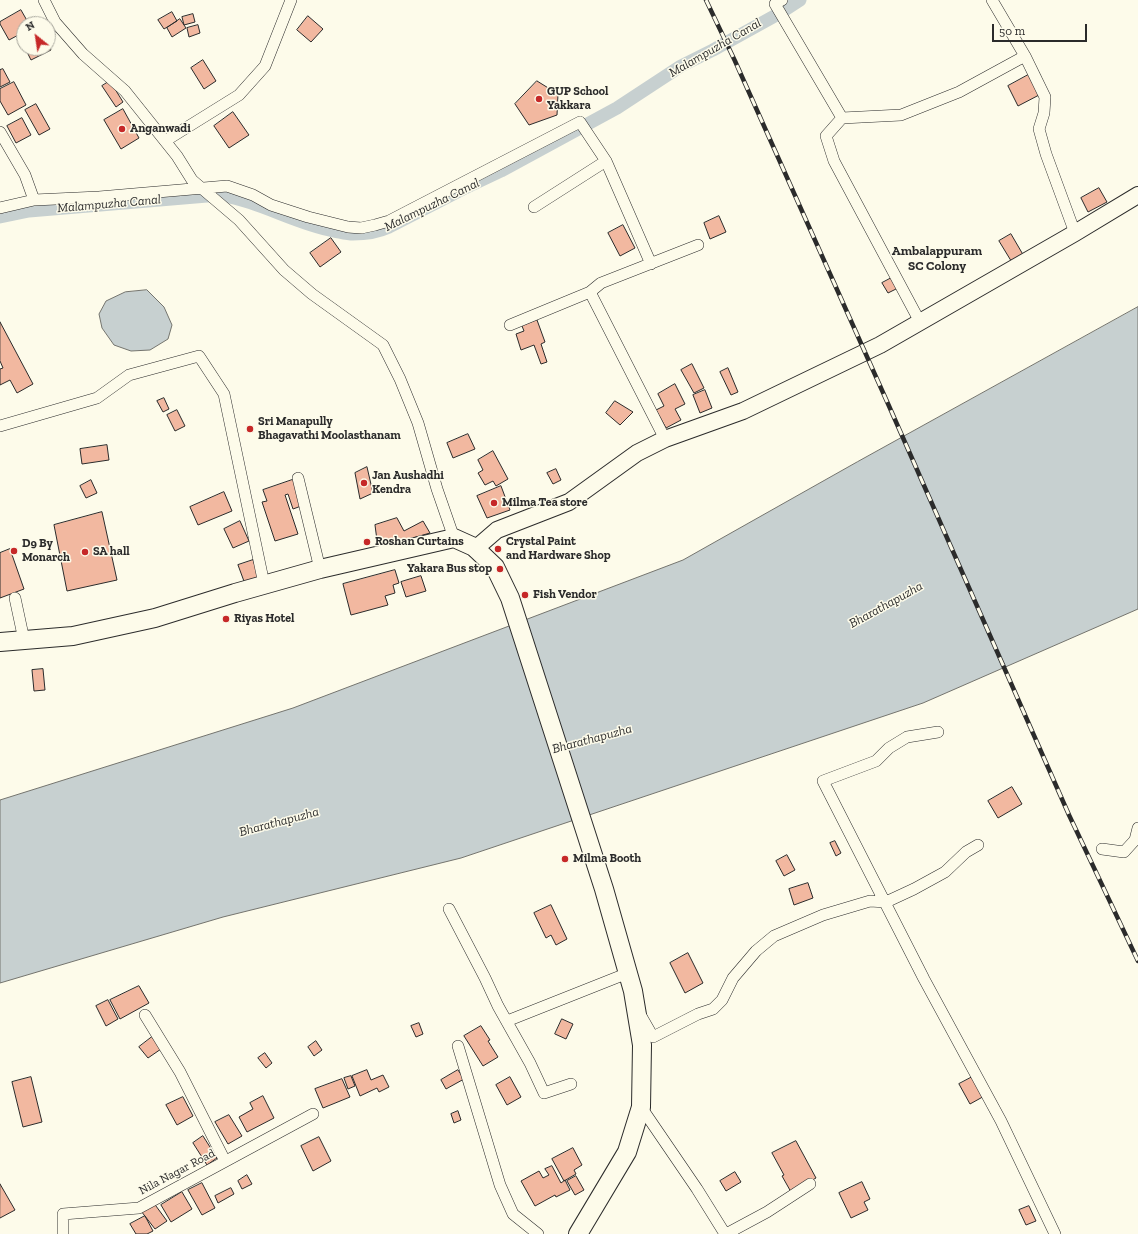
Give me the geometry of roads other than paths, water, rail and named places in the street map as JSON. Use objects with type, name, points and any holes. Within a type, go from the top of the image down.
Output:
[{"type":"main road","points":[[0,642],[73,636],[155,618],[264,584],[320,569],[454,538],[475,549],[495,567],[510,598],[604,889],[633,991],[634,1005],[642,1045],[641,1107],[627,1152],[578,1234]]},
{"type":"street","points":[[44,0],[56,22],[83,54],[125,91],[177,156],[192,180],[239,220],[284,270],[312,294],[383,345],[400,379],[418,423],[437,489],[454,538]]},
{"type":"street","points":[[165,141],[239,95],[245,89],[265,66],[292,0]]},
{"type":"street","points":[[782,0],[775,4],[842,118]]},
{"type":"street","points":[[992,0],[1025,56],[1045,97],[1044,113],[1039,129],[1046,154],[1075,234]]},
{"type":"street","points":[[920,322],[834,161],[826,136],[842,118],[901,115],[959,92],[1025,56]]},
{"type":"street","points":[[0,208],[34,200],[209,194],[227,186],[308,217],[348,227],[361,228],[389,221],[580,122],[606,161],[651,264]]},
{"type":"street","points":[[0,132],[25,175],[34,200]]},
{"type":"street","points":[[534,207],[606,161]]},
{"type":"street","points":[[475,549],[497,530],[569,502],[637,453],[665,439],[742,411],[880,344],[1075,234],[1138,195]]},
{"type":"street","points":[[510,325],[590,292],[601,283],[698,245]]},
{"type":"street","points":[[590,292],[665,439]]},
{"type":"street","points":[[0,426],[97,398],[129,375],[200,356],[224,394],[264,584]]},
{"type":"street","points":[[298,478],[320,569]]},
{"type":"street","points":[[15,598],[24,640]]},
{"type":"street","points":[[938,732],[907,737],[889,748],[876,761],[823,781],[924,979],[1001,1121],[1053,1234]]},
{"type":"street","points":[[1102,849],[1124,852],[1135,840],[1138,828]]},
{"type":"street","points":[[634,1005],[653,1037],[698,1014],[712,1009],[722,1000],[734,978],[756,951],[774,936],[823,915],[870,902],[886,902],[914,890],[945,872],[966,852],[978,845]]},
{"type":"street","points":[[448,910],[482,971],[498,1006],[530,1063],[544,1093],[571,1084]]},
{"type":"street","points":[[507,1020],[628,973]]},
{"type":"street","points":[[145,1015],[180,1072],[225,1161]]},
{"type":"street","points":[[458,1046],[500,1185],[513,1214],[538,1234]]},
{"type":"street","points":[[641,1107],[726,1234],[766,1212],[810,1184]]},
{"type":"street","name":"Nila Nagar Road","points":[[63,1234],[63,1214],[139,1208],[313,1114]]},
{"type":"water","points":[[147,290],[164,307],[172,325],[168,339],[150,350],[131,351],[114,345],[102,328],[99,314],[106,301],[125,292]]},
{"type":"water","name":"Bharathapuzha","points":[[1138,307],[1138,609],[923,703],[461,858],[223,917],[0,983],[0,800],[293,708],[683,560]]},
{"type":"waterway","name":"Malampuzha Canal","points":[[0,217],[29,211],[219,195],[249,202],[320,228],[353,234],[380,230],[389,227],[501,171],[617,108],[681,66],[780,13],[800,0]]},
{"type":"railway","points":[[706,0],[735,61],[889,406],[1069,815],[1138,961]]},
{"type":"place","name":"GUP School Yakkara","points":[[539,99]]},
{"type":"place","name":"Anganwadi","points":[[122,129]]},
{"type":"place","name":"Sri Manapully Bhagavathi Moolasthanam","points":[[250,429]]},
{"type":"place","name":"Jan Aushadhi Kendra","points":[[364,483]]},
{"type":"place","name":"Milma Tea store","points":[[494,503]]},
{"type":"place","name":"Roshan Curtains","points":[[367,542]]},
{"type":"place","name":"Crystal Paint and Hardware Shop","points":[[498,549]]},
{"type":"place","name":"D9 By Monarch","points":[[14,551]]},
{"type":"place","name":"SA hall","points":[[85,552]]},
{"type":"place","name":"Yakara Bus stop","points":[[500,569]]},
{"type":"place","name":"Fish Vendor","points":[[525,595]]},
{"type":"place","name":"Riyas Hotel","points":[[226,619]]},
{"type":"place","name":"Milma Booth","points":[[565,859]]},
{"type":"district","name":"Ambalappuram SC Colony","points":[[937,258]]}]
